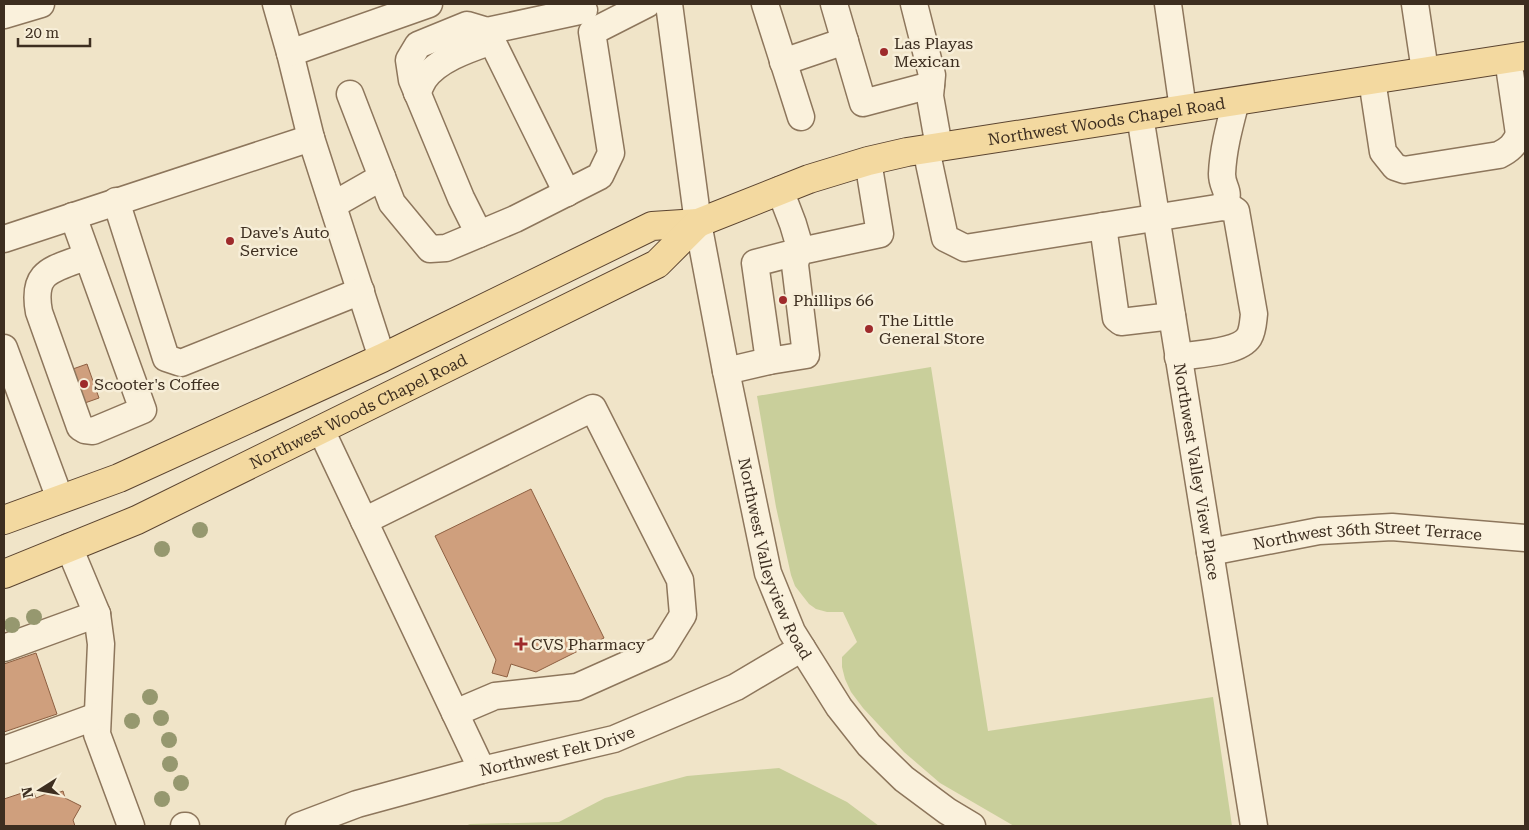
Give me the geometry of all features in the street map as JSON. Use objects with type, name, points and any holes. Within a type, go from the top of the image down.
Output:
[{"type":"main road","name":"Northwest Woods Chapel Road","points":[[4,520],[119,478],[382,358],[652,226],[698,223],[809,179],[868,161],[932,148],[1517,57]]},
{"type":"main road","name":"Northwest Woods Chapel Road","points":[[4,574],[137,520],[657,264],[698,223]]},
{"type":"street","points":[[4,15],[41,4]]},
{"type":"street","points":[[276,4],[311,138],[382,358]]},
{"type":"street","points":[[290,53],[429,4]]},
{"type":"street","points":[[489,36],[647,4]]},
{"type":"street","name":"Northwest Valleyview Road","points":[[669,4],[698,223],[726,371],[768,573],[792,632],[839,707],[869,745],[904,779],[946,811],[972,826]]},
{"type":"street","points":[[765,4],[801,117]]},
{"type":"street","points":[[834,4],[864,103],[931,85]]},
{"type":"street","points":[[914,4],[932,75],[930,101],[932,148],[945,238],[965,248],[1223,207],[1236,211],[1254,314],[1250,336],[1245,342],[1230,349],[1178,357]]},
{"type":"street","points":[[1168,4],[1183,109]]},
{"type":"street","points":[[1415,4],[1425,71]]},
{"type":"street","points":[[350,94],[392,203],[430,249],[446,248],[515,219],[600,176],[610,153],[586,15]]},
{"type":"street","points":[[479,234],[461,198],[412,80],[409,60],[418,45],[467,25],[489,36],[567,193]]},
{"type":"street","points":[[783,62],[845,41]]},
{"type":"street","points":[[1372,80],[1384,152],[1396,167],[1404,170],[1499,155],[1509,150],[1516,142],[1519,134],[1517,57]]},
{"type":"street","points":[[1223,207],[1228,195],[1223,179],[1223,169],[1228,132],[1236,101]]},
{"type":"street","name":"Northwest Valley View Place","points":[[1140,116],[1254,826]]},
{"type":"street","points":[[4,239],[311,138]]},
{"type":"street","points":[[770,361],[754,263],[880,234],[868,161]]},
{"type":"street","points":[[333,205],[382,177]]},
{"type":"street","points":[[726,371],[806,355],[795,265],[801,251],[780,190]]},
{"type":"street","points":[[116,201],[166,358],[181,363],[360,291]]},
{"type":"street","points":[[73,216],[144,410],[93,431],[80,427],[39,312],[37,300],[37,287],[40,279],[47,273],[87,256]]},
{"type":"street","points":[[1103,226],[1116,318],[1121,322],[1172,316]]},
{"type":"street","points":[[4,348],[60,499]]},
{"type":"street","points":[[364,522],[593,408],[680,580],[683,615],[662,649],[577,687],[495,696],[455,713]]},
{"type":"street","points":[[321,430],[482,770]]},
{"type":"street","name":"Northwest 36th Street Terrace","points":[[1210,552],[1319,531],[1392,526],[1525,538]]},
{"type":"street","points":[[69,547],[96,614],[101,644],[96,734],[131,826]]},
{"type":"street","points":[[4,648],[96,614]]},
{"type":"street","name":"Northwest Felt Drive","points":[[299,826],[357,804],[482,770],[614,739],[736,687],[802,648]]},
{"type":"street","points":[[4,750],[97,716]]},
{"type":"green space","points":[[931,367],[988,731],[1213,697],[1232,826],[1014,826],[940,783],[904,752],[863,708],[851,692],[845,679],[842,657],[857,642],[843,612],[827,612],[816,609],[809,604],[795,586],[791,575],[776,507],[757,396]]},
{"type":"green space","points":[[779,768],[847,802],[879,826],[465,826],[470,824],[559,822],[605,798],[687,776]]},
{"type":"building","name":"Scooter's Coffee","points":[[87,364],[99,398],[82,404],[70,370]]},
{"type":"building","name":"CVS Pharmacy","points":[[531,489],[604,638],[536,672],[511,664],[507,677],[492,673],[496,660],[435,536]]},
{"type":"building","points":[[36,653],[57,714],[4,732],[4,664]]},
{"type":"building","points":[[63,791],[65,798],[81,806],[73,820],[75,826],[4,826],[4,799],[22,793],[23,797],[34,793],[36,798],[51,792],[52,795]]},
{"type":"place","name":"Las Playas Mexican","points":[[884,52]]},
{"type":"place","name":"Dave's Auto Service","points":[[230,241]]},
{"type":"place","name":"Phillips 66","points":[[783,300]]},
{"type":"place","name":"The Little General Store","points":[[869,329]]},
{"type":"place","name":"Scooter's Coffee","points":[[84,384]]},
{"type":"place","name":"CVS Pharmacy","points":[[521,644]]}]
